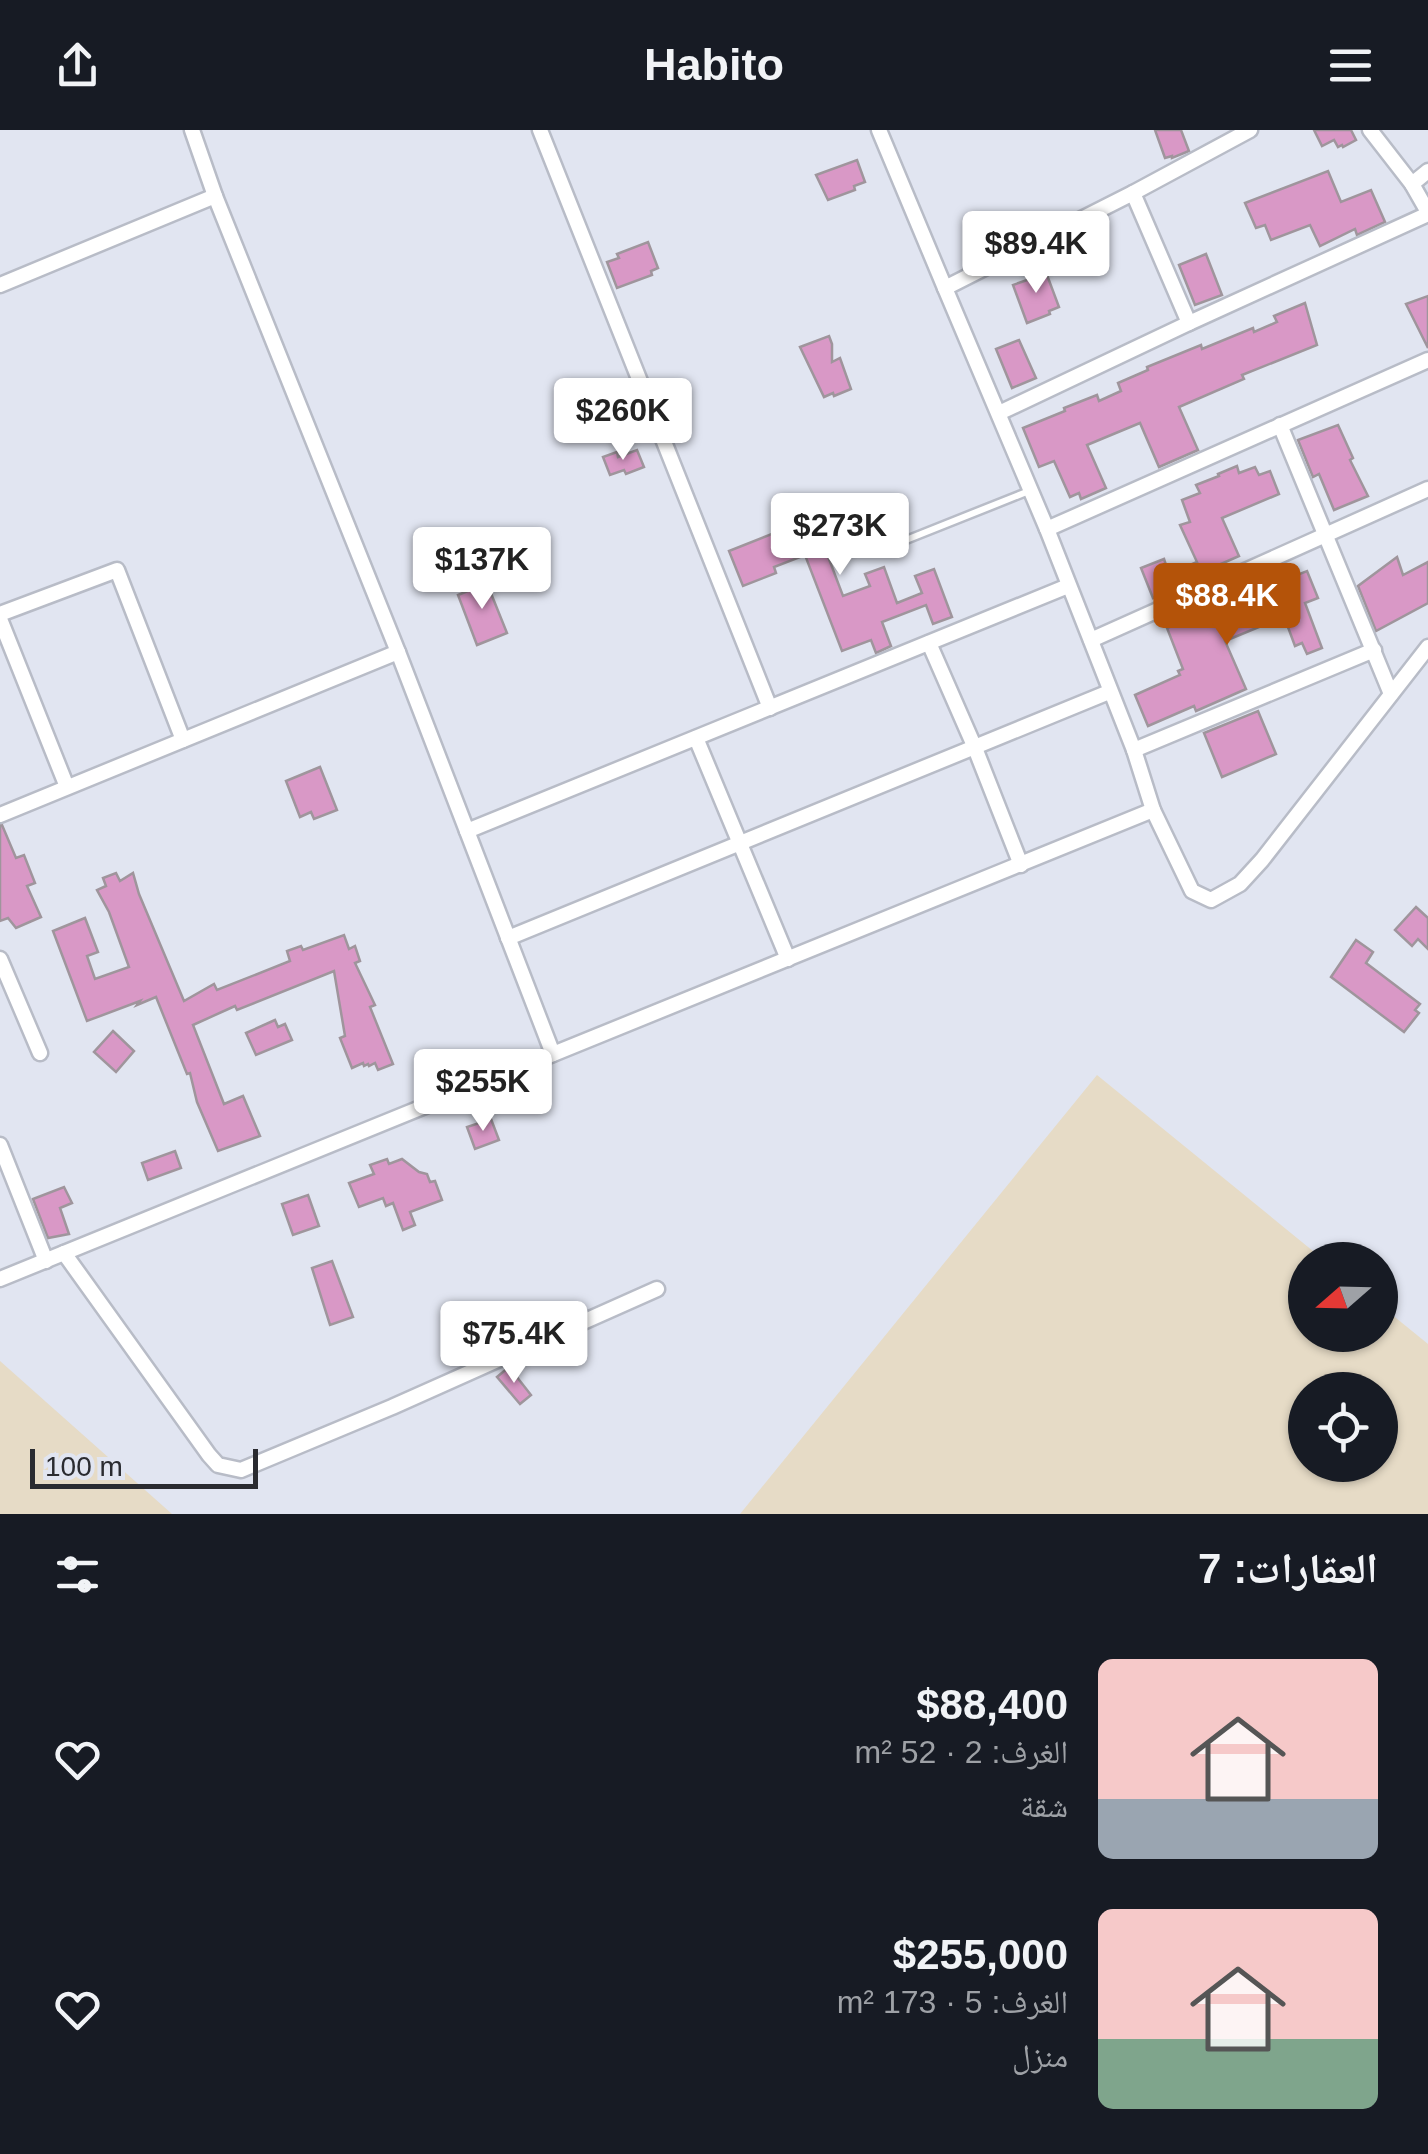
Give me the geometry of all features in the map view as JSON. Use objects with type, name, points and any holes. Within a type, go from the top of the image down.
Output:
[{"type":"street","points":[[192,130],[553,1054]]},
{"type":"street","points":[[540,130],[770,708]]},
{"type":"street","points":[[879,130],[1047,529],[1134,750],[1152,810],[1192,892],[1211,900],[1240,884],[1428,646]]},
{"type":"street","points":[[944,288],[1250,130]]},
{"type":"street","points":[[999,413],[1428,213],[1412,184],[1370,130]]},
{"type":"street","points":[[1412,184],[1428,171]]},
{"type":"street","points":[[1134,193],[1189,323]]},
{"type":"street","points":[[0,285],[215,196]]},
{"type":"street","points":[[1047,529],[1428,360]]},
{"type":"street","points":[[1280,425],[1391,694]]},
{"type":"street","points":[[1091,640],[1428,489]]},
{"type":"street","points":[[67,787],[0,616],[117,570],[183,740]]},
{"type":"street","points":[[467,830],[1068,586]]},
{"type":"street","points":[[929,643],[1021,865]]},
{"type":"street","points":[[1134,750],[1374,650]]},
{"type":"street","points":[[0,814],[398,652]]},
{"type":"street","points":[[508,938],[1109,692]]},
{"type":"street","points":[[696,738],[788,959]]},
{"type":"street","points":[[0,1279],[1152,810]]},
{"type":"street","points":[[0,959],[40,1054]]},
{"type":"street","points":[[0,1145],[46,1260]]},
{"type":"street","points":[[64,1253],[209,1455],[218,1465],[241,1470],[657,1289]]},
{"type":"lane","points":[[896,544],[1030,491]]},
{"type":"shaded area","points":[[1097,1075],[1302,1242],[1288,1242],[1288,1352],[1398,1352],[1398,1320],[1428,1344],[1428,1514],[740,1514]]},
{"type":"shaded area","points":[[0,1361],[172,1514],[0,1514]]},
{"type":"building","points":[[1155,130],[1181,130],[1189,151],[1165,158]]},
{"type":"building","points":[[1314,130],[1351,130],[1356,140],[1343,147],[1338,147],[1334,140],[1322,146]]},
{"type":"building","points":[[857,160],[865,182],[828,200],[816,175]]},
{"type":"building","points":[[1328,171],[1341,202],[1371,190],[1385,222],[1357,235],[1355,229],[1320,246],[1310,225],[1271,240],[1265,225],[1256,228],[1245,203]]},
{"type":"building","points":[[648,242],[658,268],[651,271],[652,275],[617,288],[607,262]]},
{"type":"building","points":[[1206,254],[1222,295],[1195,305],[1179,265]]},
{"type":"building","points":[[1044,267],[1059,307],[1027,323],[1013,285],[1030,279],[1027,273]]},
{"type":"building","points":[[1428,296],[1428,348],[1406,304]]},
{"type":"building","points":[[1305,303],[1317,345],[1242,375],[1244,379],[1179,407],[1198,450],[1159,467],[1140,423],[1087,445],[1106,488],[1081,499],[1079,493],[1070,497],[1054,461],[1039,467],[1023,428],[1097,395],[1099,401],[1121,391],[1118,383],[1148,370],[1147,367],[1253,328],[1254,332],[1277,322],[1274,316]]},
{"type":"building","points":[[829,336],[832,362],[840,358],[851,389],[824,397],[800,347]]},
{"type":"building","points":[[1019,340],[1036,378],[1012,388],[996,349]]},
{"type":"building","points":[[1338,425],[1368,496],[1334,510],[1319,474],[1313,477],[1298,440]]},
{"type":"building","points":[[637,450],[644,467],[610,475],[603,457],[617,452],[618,457]]},
{"type":"building","points":[[1237,466],[1239,473],[1255,467],[1259,475],[1270,471],[1279,494],[1222,518],[1239,556],[1153,598],[1141,568],[1164,559],[1169,574],[1197,562],[1180,525],[1190,522],[1182,500],[1200,493],[1196,485]]},
{"type":"building","points":[[855,501],[866,530],[824,546],[843,596],[870,586],[865,574],[884,567],[897,603],[922,593],[915,576],[934,569],[952,617],[933,624],[926,605],[882,622],[891,646],[876,653],[871,640],[842,651],[805,555],[774,567],[776,573],[743,586],[729,551]]},
{"type":"building","points":[[1397,557],[1403,575],[1428,562],[1428,603],[1376,631],[1358,586]]},
{"type":"building","points":[[1307,571],[1318,598],[1305,603],[1322,648],[1307,654],[1302,643],[1295,646],[1285,619],[1281,618],[1225,641],[1246,689],[1148,726],[1135,695],[1180,675],[1178,671],[1183,669],[1167,628],[1194,617],[1196,623],[1209,617],[1212,624],[1239,614],[1234,600]]},
{"type":"building","points":[[484,576],[507,633],[477,645],[458,595],[475,588],[472,581]]},
{"type":"building","points":[[1258,711],[1276,754],[1222,777],[1204,733]]},
{"type":"building","points":[[320,767],[337,810],[314,819],[311,812],[300,817],[286,781]]},
{"type":"building","points":[[0,825],[16,858],[24,855],[35,883],[27,886],[41,917],[16,928],[8,918],[0,921]]},
{"type":"building","points":[[116,873],[120,881],[133,873],[184,1001],[214,984],[217,990],[290,961],[287,951],[301,946],[303,950],[344,935],[349,949],[355,946],[360,961],[355,963],[375,1005],[370,1007],[393,1064],[378,1070],[375,1063],[352,1068],[340,1038],[345,1036],[334,971],[193,1025],[224,1104],[243,1096],[260,1136],[218,1151],[197,1102],[190,1073],[187,1074],[156,997],[87,1021],[53,931],[85,918],[98,952],[87,956],[95,979],[129,967],[97,890],[106,886],[103,878]]},
{"type":"building","points":[[1416,907],[1428,918],[1428,949],[1418,939],[1412,946],[1395,930]]},
{"type":"building","points":[[1356,940],[1373,952],[1366,963],[1420,1004],[1415,1010],[1419,1013],[1404,1032],[1331,977]]},
{"type":"building","points":[[275,1020],[278,1027],[285,1024],[292,1040],[256,1055],[246,1033]]},
{"type":"building","points":[[113,1031],[134,1051],[116,1072],[94,1052]]},
{"type":"building","points":[[491,1119],[499,1140],[475,1149],[467,1127]]},
{"type":"building","points":[[175,1151],[181,1168],[148,1180],[142,1163]]},
{"type":"building","points":[[387,1159],[389,1164],[402,1159],[427,1174],[430,1182],[435,1181],[442,1200],[410,1212],[415,1225],[403,1230],[393,1203],[386,1206],[383,1198],[359,1207],[349,1183],[374,1174],[370,1165]]},
{"type":"building","points":[[64,1187],[72,1203],[60,1208],[69,1234],[48,1238],[33,1199]]},
{"type":"building","points":[[308,1195],[319,1226],[293,1235],[282,1204]]},
{"type":"building","points":[[332,1261],[353,1317],[330,1325],[312,1268]]},
{"type":"building","points":[[509,1367],[531,1395],[520,1404],[497,1377]]}]
